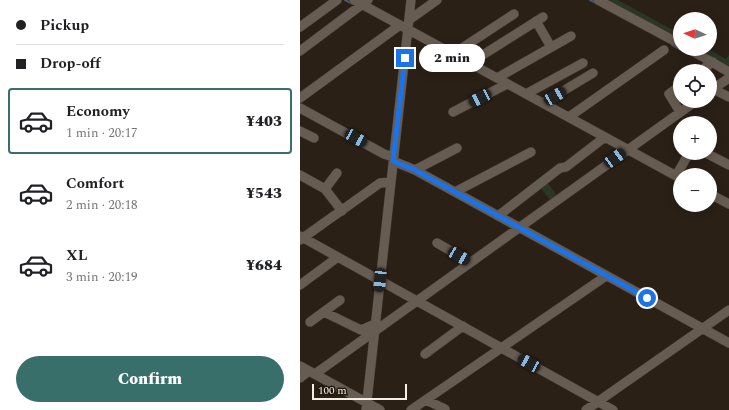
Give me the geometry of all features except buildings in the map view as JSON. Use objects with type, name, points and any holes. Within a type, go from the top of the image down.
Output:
[{"type":"street","points":[[300,27],[337,0]]},
{"type":"street","points":[[366,406],[391,182],[406,25],[411,0]]},
{"type":"street","points":[[300,98],[406,25],[437,0]]},
{"type":"street","points":[[598,0],[673,40]]},
{"type":"street","points":[[300,51],[361,4],[406,25],[453,54],[673,174]]},
{"type":"street","points":[[453,54],[514,14]]},
{"type":"street","points":[[470,63],[539,19],[551,47]]},
{"type":"street","points":[[497,78],[571,36]]},
{"type":"street","points":[[569,118],[664,50]]},
{"type":"street","points":[[702,56],[729,71]]},
{"type":"street","points":[[526,94],[583,62]]},
{"type":"street","points":[[543,103],[593,74]]},
{"type":"street","points":[[717,86],[729,78]]},
{"type":"street","points":[[453,112],[507,84]]},
{"type":"street","points":[[673,91],[669,94],[673,101]]},
{"type":"street","points":[[717,92],[729,97]]},
{"type":"street","points":[[300,108],[729,343]]},
{"type":"street","points":[[678,108],[680,112]]},
{"type":"street","points":[[300,378],[312,373],[375,327],[417,301],[686,108]]},
{"type":"street","points":[[300,131],[314,138]]},
{"type":"street","points":[[498,216],[560,168],[566,167],[605,137]]},
{"type":"street","points":[[415,170],[457,148]]},
{"type":"street","points":[[455,192],[531,152]]},
{"type":"street","points":[[717,159],[729,165]]},
{"type":"street","points":[[325,188],[337,173]]},
{"type":"street","points":[[300,175],[325,188],[342,211]]},
{"type":"street","points":[[391,182],[380,183],[342,211],[301,238],[336,258],[380,280],[613,410]]},
{"type":"street","points":[[717,198],[729,204]]},
{"type":"street","points":[[437,243],[470,262]]},
{"type":"street","points":[[300,285],[336,258]]},
{"type":"street","points":[[411,410],[606,276]]},
{"type":"street","points":[[310,322],[340,300]]},
{"type":"street","points":[[586,410],[729,310]]},
{"type":"street","points":[[324,312],[361,330],[375,327]]},
{"type":"street","points":[[425,354],[463,326]]},
{"type":"street","points":[[300,366],[366,406],[380,410]]},
{"type":"street","points":[[426,400],[445,409]]},
{"type":"green space","points":[[604,0],[618,0],[673,30],[673,37]]},
{"type":"green space","points":[[717,54],[726,59],[729,55],[729,66],[707,56],[717,56]]},
{"type":"green space","points":[[547,182],[557,196],[550,200],[540,187]]},
{"type":"waterway","points":[[345,0],[353,4]]},
{"type":"waterway","points":[[590,0],[596,3]]},
{"type":"route","points":[[405,58],[393,161],[404,164],[647,298]]}]
